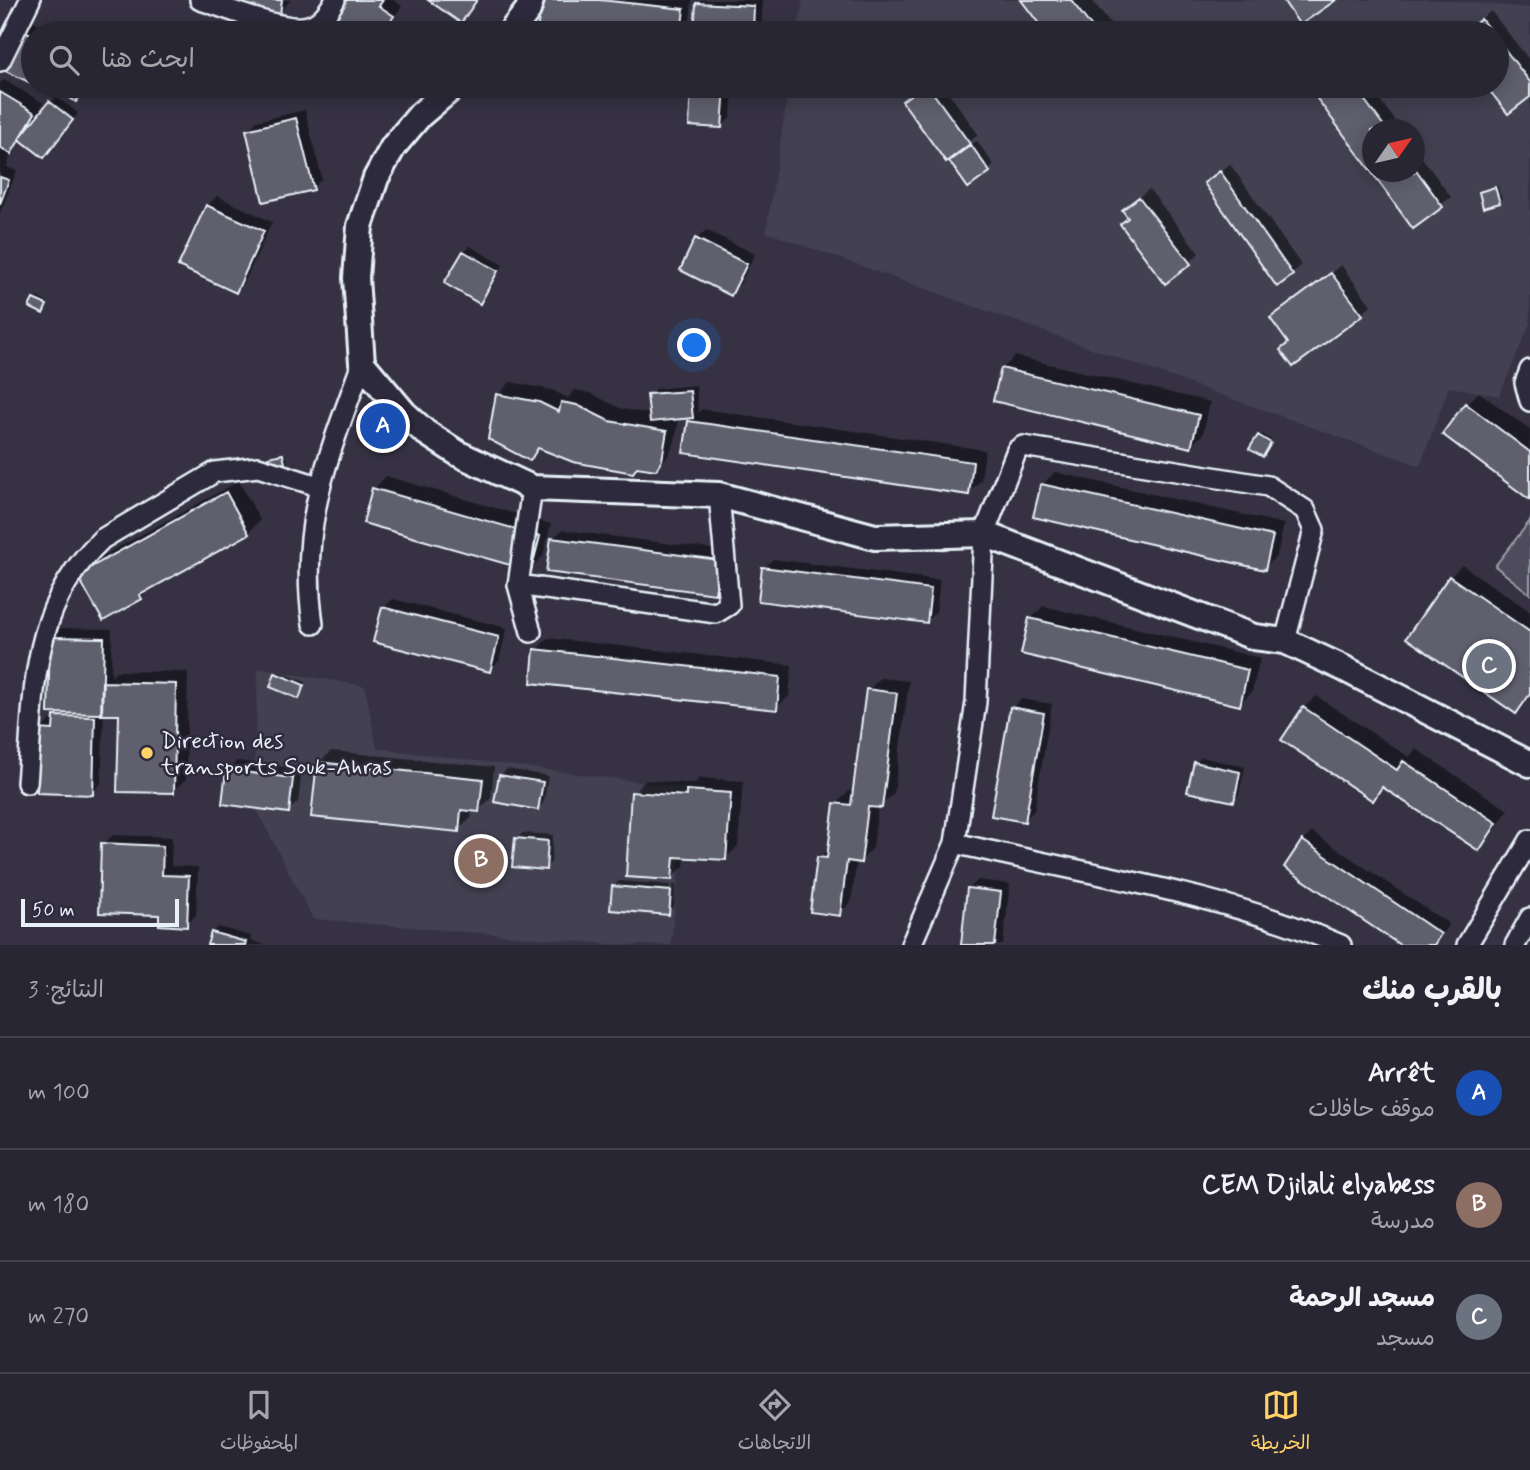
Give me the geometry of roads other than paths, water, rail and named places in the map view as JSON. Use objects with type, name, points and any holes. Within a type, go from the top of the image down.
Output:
[{"type":"street","points":[[0,61],[30,0]]},
{"type":"street","points":[[200,0],[269,21]]},
{"type":"street","points":[[318,21],[335,0]]},
{"type":"street","points":[[519,21],[528,10],[531,0]]},
{"type":"street","points":[[313,625],[307,560],[318,486],[362,363],[356,278],[360,226],[366,203],[393,147],[440,98]]},
{"type":"street","points":[[362,363],[425,432],[459,454],[532,488],[719,495],[875,537],[984,534],[1254,637],[1285,641],[1343,667],[1530,764]]},
{"type":"street","points":[[1530,370],[1525,383],[1530,401]]},
{"type":"street","points":[[911,945],[955,843],[976,702],[984,534],[1012,458],[1023,446],[1268,486],[1306,510],[1314,530],[1285,641]]},
{"type":"street","points":[[27,783],[38,657],[53,603],[71,572],[87,553],[102,539],[215,472],[258,467],[318,486]]},
{"type":"street","points":[[531,632],[518,585],[532,488]]},
{"type":"street","points":[[518,585],[716,613],[724,610],[729,605],[719,495]]},
{"type":"street","points":[[1467,945],[1530,840]]},
{"type":"street","points":[[955,843],[1220,902],[1289,922],[1341,945]]},
{"type":"street","points":[[1515,945],[1530,918]]},
{"type":"place","name":"Arrêt","points":[[383,426]]},
{"type":"place","name":"مسجد الرحمة","points":[[1489,666]]},
{"type":"place","name":"Direction des transports Souk-Ahras","points":[[147,753]]},
{"type":"place","name":"CEM Djilali elyabess","points":[[481,861]]}]
